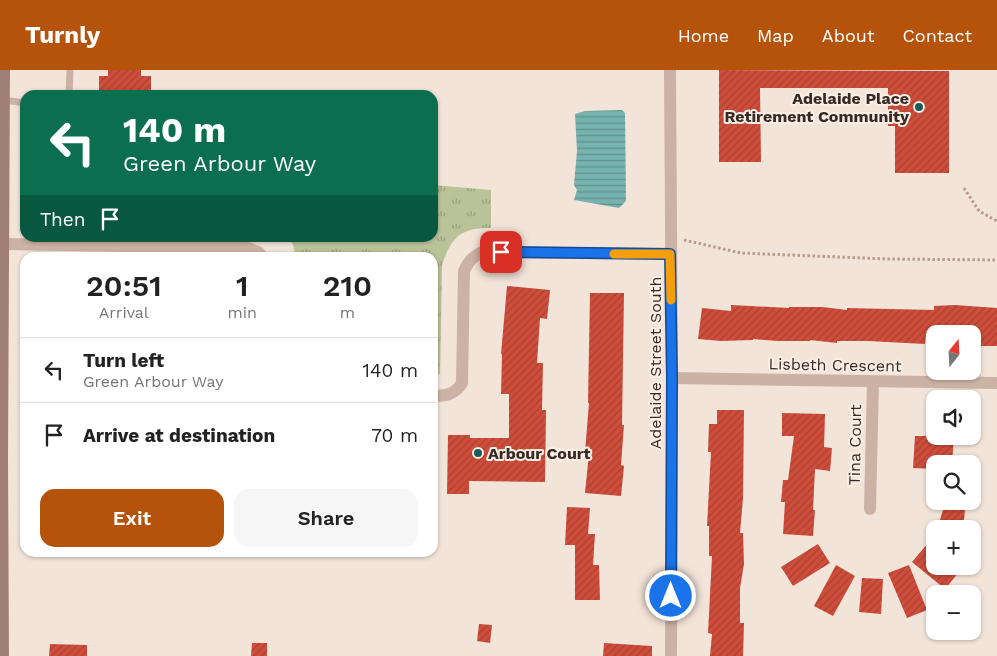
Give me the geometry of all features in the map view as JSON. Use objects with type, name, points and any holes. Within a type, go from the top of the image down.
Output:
[{"type":"main road","points":[[3,656],[2,320],[4,70]]},
{"type":"street","name":"Adelaide Street South","points":[[670,70],[672,378],[670,656]]},
{"type":"street","points":[[4,244],[248,248],[258,252]]},
{"type":"street","points":[[438,395],[451,394],[458,390],[462,384],[464,271],[474,256],[482,252],[670,254]]},
{"type":"street","name":"Lisbeth Crescent","points":[[672,378],[997,383]]},
{"type":"street","name":"Tina Court","points":[[870,509],[873,382]]},
{"type":"lane","points":[[69,90],[70,70]]},
{"type":"lane","points":[[4,100],[20,102]]},
{"type":"path","points":[[964,188],[979,211],[997,221]]},
{"type":"path","points":[[670,239],[692,241],[741,253],[887,259],[997,260]]},
{"type":"green space","points":[[438,185],[491,190],[491,228],[472,230],[459,236],[450,247],[442,265],[440,374],[438,374],[438,252],[294,252],[291,242],[438,242]]},
{"type":"water","points":[[622,110],[625,113],[626,201],[619,208],[574,200],[577,190],[574,185],[577,151],[575,114],[585,111]]},
{"type":"building","points":[[108,70],[141,70],[141,76],[151,76],[151,90],[99,90],[99,76],[108,76]]},
{"type":"building","name":"Adelaide Place Retirement Community","points":[[719,70],[949,71],[949,173],[895,173],[895,126],[888,126],[888,88],[760,88],[761,162],[719,162]]},
{"type":"building","points":[[507,286],[550,290],[547,319],[540,318],[537,363],[543,363],[542,410],[546,410],[545,482],[469,481],[469,494],[447,494],[448,435],[470,435],[470,438],[509,438],[509,394],[501,394],[501,354]]},
{"type":"building","points":[[590,293],[624,293],[622,425],[624,425],[621,465],[624,466],[621,496],[585,493],[589,453],[585,452],[589,403]]},
{"type":"building","points":[[731,305],[789,308],[822,307],[847,310],[847,308],[934,310],[934,306],[955,305],[997,308],[997,346],[981,346],[981,325],[926,325],[925,344],[868,341],[837,341],[837,343],[810,340],[778,341],[753,339],[721,341],[698,339],[702,308],[731,311]]},
{"type":"building","points":[[717,410],[744,410],[743,498],[740,533],[743,533],[744,564],[740,588],[740,623],[744,623],[743,656],[710,656],[712,634],[708,633],[712,556],[709,556],[709,526],[707,526],[711,452],[708,452],[709,424],[717,424]]},
{"type":"building","points":[[782,413],[825,414],[824,447],[832,448],[830,471],[815,469],[813,536],[783,534],[785,502],[781,502],[783,480],[788,480],[794,436],[782,436]]},
{"type":"building","points":[[915,436],[926,436],[926,445],[953,445],[953,455],[926,455],[926,469],[913,468]]},
{"type":"building","points":[[567,507],[590,508],[588,534],[595,534],[593,565],[599,565],[600,600],[575,600],[575,545],[565,545]]},
{"type":"building","points":[[943,510],[965,510],[964,520],[940,520]]},
{"type":"building","points":[[818,544],[830,563],[793,586],[781,567]]},
{"type":"building","points":[[926,546],[926,573],[912,562]]},
{"type":"building","points":[[836,565],[855,576],[833,616],[814,606]]},
{"type":"building","points":[[909,565],[926,610],[907,618],[888,573]]},
{"type":"building","points":[[928,575],[957,575],[948,585],[940,585]]},
{"type":"building","points":[[862,578],[883,579],[881,614],[859,612]]},
{"type":"building","points":[[479,624],[492,625],[490,643],[477,641]]},
{"type":"building","points":[[252,643],[267,643],[267,656],[251,656]]},
{"type":"building","points":[[604,643],[652,646],[652,656],[603,656]]},
{"type":"building","points":[[50,644],[87,645],[87,656],[49,656]]},
{"type":"slow traffic","points":[[614,254],[670,254],[671,300]]},
{"type":"place","name":"Adelaide Place Retirement Community","points":[[919,107]]},
{"type":"place","name":"Arbour Court","points":[[478,453]]},
{"type":"route","points":[[501,252],[670,254],[672,378],[671,596]]}]
